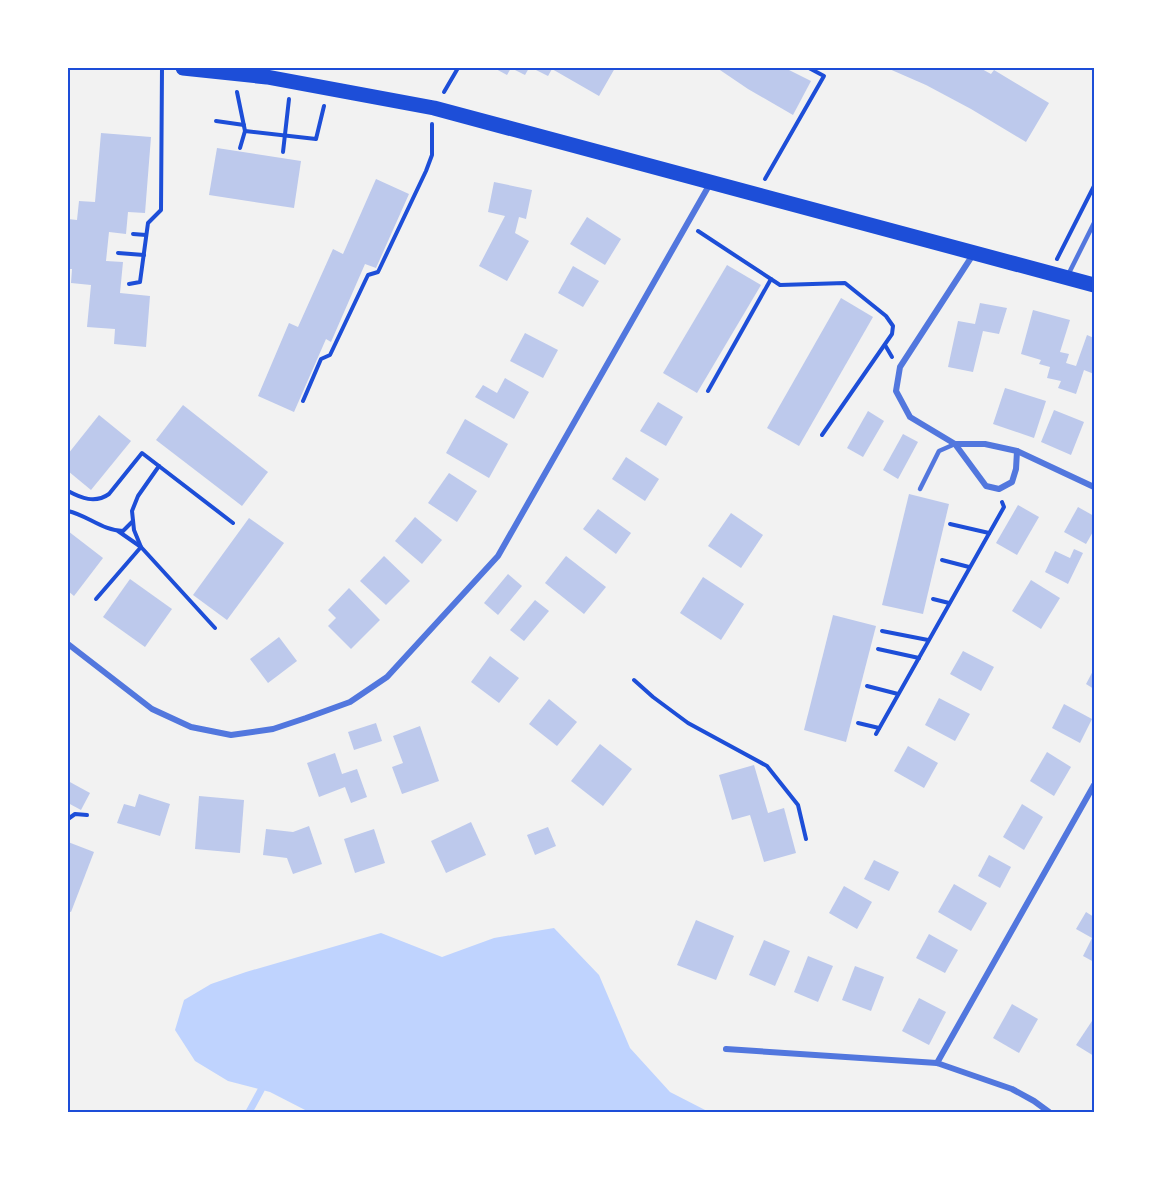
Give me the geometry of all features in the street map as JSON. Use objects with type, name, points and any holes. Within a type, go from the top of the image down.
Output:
[{"type":"main road","points":[[183,68],[235,72],[434,108],[1095,285]]},
{"type":"street","points":[[68,644],[152,709],[191,727],[231,735],[273,729],[350,702],[387,677],[498,556],[712,182]]},
{"type":"street","points":[[974,252],[900,367],[896,391],[910,417],[955,444],[986,486],[999,489],[1012,482],[1016,469],[1017,451]]},
{"type":"street","points":[[955,444],[986,444],[1017,451],[1095,487]]},
{"type":"street","points":[[937,1063],[1095,785]]},
{"type":"street","points":[[726,1049],[937,1063],[1011,1089],[1034,1101],[1049,1113]]},
{"type":"lane","points":[[1067,278],[1095,223]]},
{"type":"lane","points":[[920,489],[939,451],[955,444]]},
{"type":"path","points":[[129,284],[140,282],[148,223],[161,210],[162,68]]},
{"type":"path","points":[[303,401],[321,359],[330,355],[368,275],[378,272],[426,171],[432,155],[434,108],[458,68]]},
{"type":"path","points":[[757,194],[824,76],[808,68]]},
{"type":"path","points":[[235,72],[244,131],[240,148]]},
{"type":"path","points":[[283,152],[291,81]]},
{"type":"path","points":[[244,131],[316,138],[328,87]]},
{"type":"path","points":[[216,121],[243,125]]},
{"type":"path","points":[[1050,273],[1095,186]]},
{"type":"path","points":[[687,224],[780,285],[845,283],[886,316],[893,326],[892,334],[822,435]]},
{"type":"path","points":[[133,234],[146,235]]},
{"type":"path","points":[[118,253],[144,255]]},
{"type":"path","points":[[708,392],[771,279]]},
{"type":"path","points":[[68,492],[84,499],[102,499],[109,494],[141,453],[233,523]]},
{"type":"path","points":[[141,547],[134,530],[132,511],[138,496],[159,466]]},
{"type":"path","points":[[876,734],[1004,507],[999,489]]},
{"type":"path","points":[[68,511],[118,531],[141,547],[215,628]]},
{"type":"path","points":[[118,531],[123,531],[133,520]]},
{"type":"path","points":[[950,524],[989,533]]},
{"type":"path","points":[[96,599],[141,547]]},
{"type":"path","points":[[942,560],[969,567]]},
{"type":"path","points":[[933,600],[949,603]]},
{"type":"path","points":[[882,631],[928,640]]},
{"type":"path","points":[[878,649],[919,658]]},
{"type":"path","points":[[634,680],[688,723],[767,766],[798,805],[806,838]]},
{"type":"path","points":[[867,686],[898,694]]},
{"type":"path","points":[[858,723],[879,728]]},
{"type":"path","points":[[68,819],[75,814],[87,816]]},
{"type":"water","points":[[554,928],[599,975],[630,1048],[670,1092],[709,1112],[309,1112],[270,1092],[228,1081],[195,1061],[175,1030],[184,1000],[211,984],[381,933],[442,957],[494,938]]},
{"type":"building","points":[[494,68],[511,68],[507,75]]},
{"type":"building","points":[[511,68],[529,68],[525,75]]},
{"type":"building","points":[[532,68],[615,68],[599,96],[552,69],[548,76]]},
{"type":"building","points":[[717,68],[785,68],[811,81],[793,115]]},
{"type":"building","points":[[887,68],[980,68],[991,74],[994,70],[1049,103],[1026,142],[926,85]]},
{"type":"building","points":[[101,133],[151,137],[145,213],[128,212],[126,234],[109,232],[106,261],[123,262],[120,293],[150,296],[146,347],[114,344],[115,329],[87,327],[91,285],[71,283],[72,269],[68,269],[68,219],[77,220],[79,201],[95,202]]},
{"type":"building","points":[[217,148],[301,161],[294,208],[209,195]]},
{"type":"building","points":[[376,179],[409,194],[376,268],[365,264],[331,342],[326,339],[294,412],[258,396],[289,323],[298,327],[333,249],[343,254]]},
{"type":"building","points":[[494,182],[532,190],[526,219],[519,217],[515,233],[529,241],[507,281],[479,266],[505,216],[488,212]]},
{"type":"building","points":[[587,217],[621,239],[605,265],[570,244]]},
{"type":"building","points":[[727,265],[761,285],[697,393],[663,373]]},
{"type":"building","points":[[573,266],[599,281],[583,307],[558,293]]},
{"type":"building","points":[[841,298],[873,317],[799,446],[767,428]]},
{"type":"building","points":[[980,303],[1007,308],[999,334],[983,331],[973,372],[948,367],[958,321],[975,324]]},
{"type":"building","points":[[1033,310],[1070,320],[1060,352],[1069,354],[1066,363],[1076,366],[1087,335],[1094,338],[1094,374],[1084,370],[1076,394],[1058,388],[1061,381],[1047,378],[1050,367],[1039,364],[1041,360],[1021,354]]},
{"type":"building","points":[[525,333],[558,350],[543,378],[510,361]]},
{"type":"building","points":[[505,378],[529,392],[514,419],[475,397],[483,385],[497,393]]},
{"type":"building","points":[[1005,388],[1046,401],[1034,438],[993,424]]},
{"type":"building","points":[[658,402],[683,417],[666,446],[640,431]]},
{"type":"building","points":[[183,405],[268,472],[242,506],[156,440]]},
{"type":"building","points":[[1054,410],[1084,422],[1071,455],[1041,442]]},
{"type":"building","points":[[868,411],[884,421],[863,457],[847,448]]},
{"type":"building","points":[[99,415],[131,441],[91,490],[68,471],[68,454]]},
{"type":"building","points":[[465,419],[508,444],[489,478],[446,453]]},
{"type":"building","points":[[903,434],[918,442],[898,479],[883,470]]},
{"type":"building","points":[[626,457],[659,479],[645,501],[612,479]]},
{"type":"building","points":[[449,473],[477,491],[457,522],[428,503]]},
{"type":"building","points":[[909,494],[949,504],[923,614],[882,605]]},
{"type":"building","points":[[1018,505],[1039,517],[1017,555],[996,543]]},
{"type":"building","points":[[1078,507],[1094,516],[1094,530],[1086,544],[1064,532]]},
{"type":"building","points":[[598,509],[631,533],[616,554],[583,529]]},
{"type":"building","points":[[731,513],[763,535],[741,568],[708,546]]},
{"type":"building","points":[[415,517],[442,540],[422,564],[395,541]]},
{"type":"building","points":[[249,518],[284,543],[227,620],[193,595]]},
{"type":"building","points":[[68,531],[103,558],[74,596],[68,591]]},
{"type":"building","points":[[1074,549],[1083,553],[1068,584],[1045,572],[1055,551],[1070,558]]},
{"type":"building","points":[[384,556],[410,581],[386,605],[360,581]]},
{"type":"building","points":[[566,556],[606,587],[584,614],[545,583]]},
{"type":"building","points":[[508,574],[522,586],[498,615],[484,603]]},
{"type":"building","points":[[703,577],[744,604],[721,640],[680,613]]},
{"type":"building","points":[[130,579],[172,609],[145,647],[103,617]]},
{"type":"building","points":[[1031,580],[1060,598],[1041,629],[1012,611]]},
{"type":"building","points":[[349,588],[380,620],[351,649],[328,626],[336,618],[328,610]]},
{"type":"building","points":[[535,600],[549,611],[524,641],[510,630]]},
{"type":"building","points":[[833,615],[876,626],[846,742],[804,730]]},
{"type":"building","points":[[279,637],[297,661],[268,683],[250,659]]},
{"type":"building","points":[[963,651],[994,667],[981,691],[950,674]]},
{"type":"building","points":[[490,656],[519,678],[499,703],[471,682]]},
{"type":"building","points":[[1094,669],[1094,689],[1086,684]]},
{"type":"building","points":[[939,698],[970,714],[955,741],[925,725]]},
{"type":"building","points":[[549,699],[577,722],[557,746],[529,724]]},
{"type":"building","points":[[1064,704],[1092,719],[1080,743],[1052,728]]},
{"type":"building","points":[[376,723],[382,741],[354,750],[348,732]]},
{"type":"building","points":[[420,726],[439,781],[402,794],[392,767],[403,763],[393,736]]},
{"type":"building","points":[[600,744],[632,769],[603,806],[571,781]]},
{"type":"building","points":[[908,746],[938,763],[924,788],[894,771]]},
{"type":"building","points":[[1047,752],[1071,767],[1054,796],[1030,781]]},
{"type":"building","points":[[335,753],[342,774],[357,769],[367,797],[351,803],[345,787],[319,797],[307,763]]},
{"type":"building","points":[[754,765],[768,813],[784,808],[796,853],[764,862],[750,815],[732,820],[719,775]]},
{"type":"building","points":[[68,781],[90,793],[81,810],[68,803]]},
{"type":"building","points":[[139,794],[170,804],[160,836],[117,823],[124,804],[135,807]]},
{"type":"building","points":[[199,796],[244,800],[240,853],[195,849]]},
{"type":"building","points":[[1022,804],[1043,817],[1024,850],[1003,837]]},
{"type":"building","points":[[471,822],[486,855],[446,873],[431,841]]},
{"type":"building","points":[[309,826],[322,864],[293,874],[287,858],[263,855],[266,829],[293,832]]},
{"type":"building","points":[[548,827],[556,846],[535,855],[527,835]]},
{"type":"building","points":[[374,829],[385,863],[355,873],[344,839]]},
{"type":"building","points":[[68,842],[94,852],[71,912],[68,911]]},
{"type":"building","points":[[989,855],[1011,867],[1000,888],[978,876]]},
{"type":"building","points":[[874,860],[899,872],[889,891],[864,879]]},
{"type":"building","points":[[954,884],[987,903],[971,931],[938,912]]},
{"type":"building","points":[[844,886],[872,902],[857,929],[829,913]]},
{"type":"building","points":[[1086,912],[1094,917],[1094,962],[1083,956],[1092,938],[1076,929]]},
{"type":"building","points":[[696,920],[734,936],[716,980],[677,965]]},
{"type":"building","points":[[929,934],[958,950],[945,973],[916,958]]},
{"type":"building","points":[[764,940],[790,951],[775,986],[749,975]]},
{"type":"building","points":[[808,956],[833,966],[818,1002],[794,992]]},
{"type":"building","points":[[855,966],[884,977],[871,1011],[842,1000]]},
{"type":"building","points":[[919,998],[946,1012],[929,1045],[902,1031]]},
{"type":"building","points":[[1012,1004],[1038,1019],[1019,1053],[993,1038]]},
{"type":"building","points":[[1092,1021],[1094,1023],[1094,1056],[1076,1045]]},
{"type":"waterway","points":[[249,1112],[261,1090]]}]
